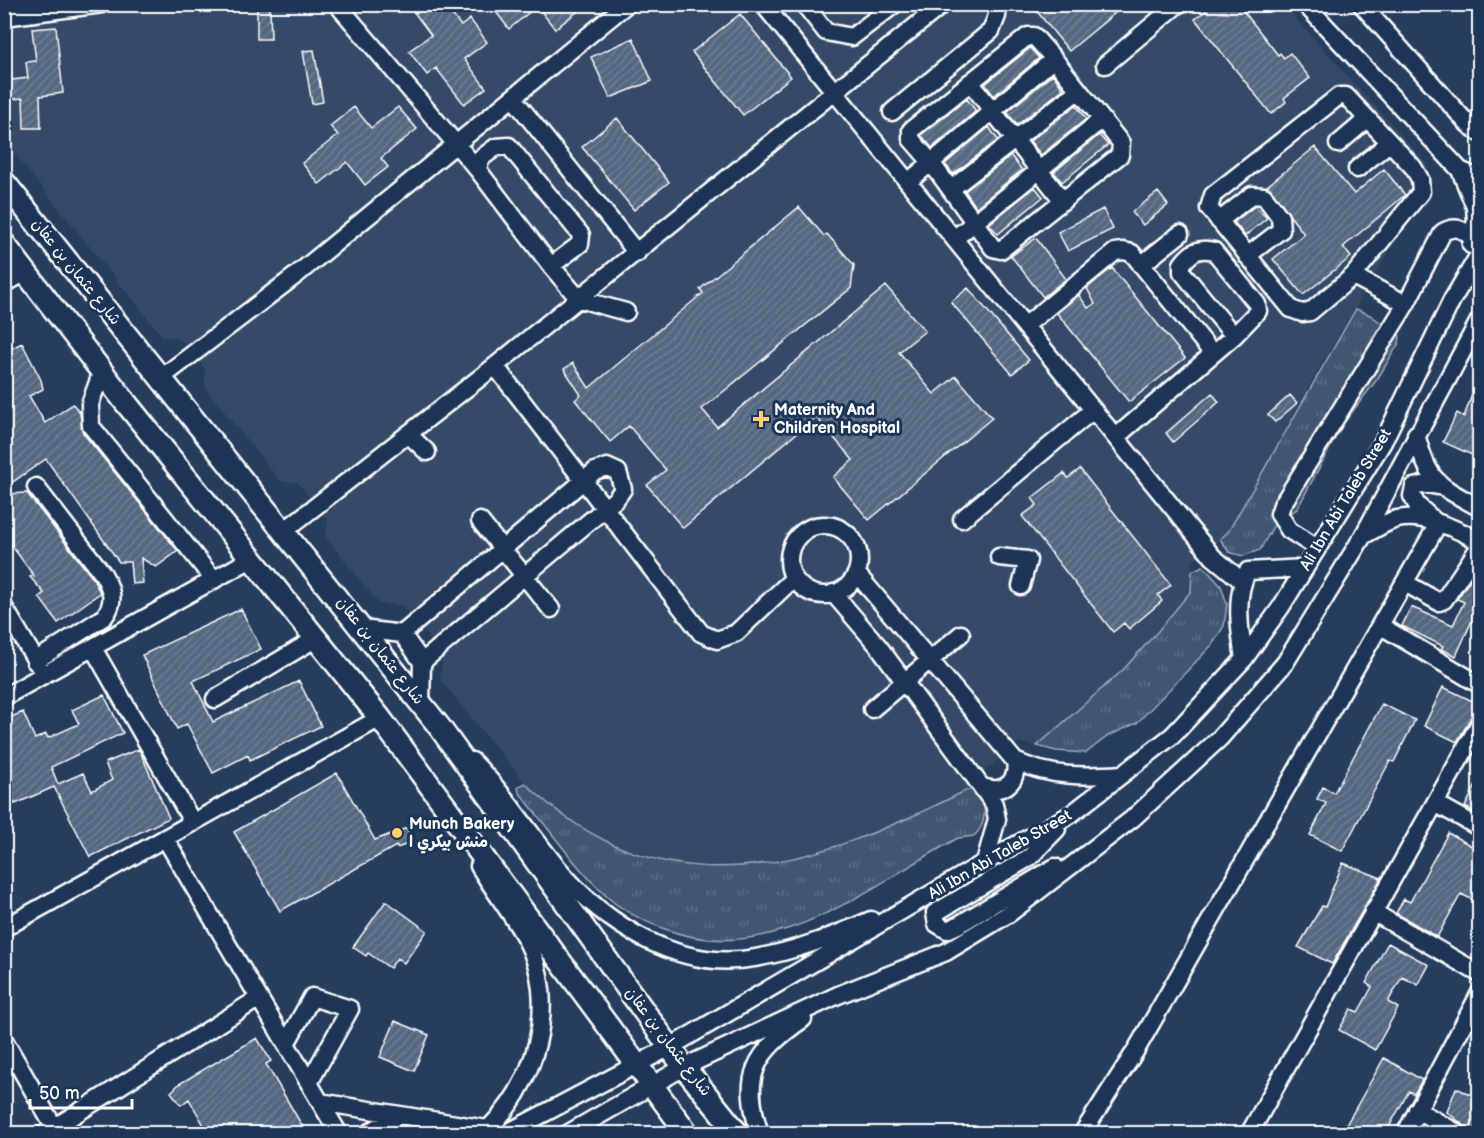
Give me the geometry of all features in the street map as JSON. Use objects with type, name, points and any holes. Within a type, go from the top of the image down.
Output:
[{"type":"main road","name":"شارع عثمان بن عفان","points":[[4,182],[438,725],[684,1067],[738,1134]]},
{"type":"main road","points":[[4,244],[250,559],[380,718],[688,1134]]},
{"type":"street","points":[[4,17],[102,4]]},
{"type":"street","points":[[337,4],[457,144],[579,299],[626,312]]},
{"type":"street","points":[[161,378],[295,276],[627,4]]},
{"type":"street","points":[[763,4],[1213,557],[1242,580]]},
{"type":"street","points":[[804,4],[826,32],[852,37],[895,4]]},
{"type":"street","points":[[284,531],[579,299],[943,4]]},
{"type":"street","points":[[892,112],[991,32],[997,16],[996,4]]},
{"type":"street","points":[[1105,65],[1178,4]]},
{"type":"street","points":[[1305,4],[1460,170],[1479,179]]},
{"type":"street","points":[[1361,4],[1468,124],[1479,133]]},
{"type":"street","points":[[1028,36],[1034,36],[1121,143],[1120,155],[1001,250],[993,248],[930,161],[911,139],[911,130],[970,82],[1028,36]]},
{"type":"street","points":[[908,182],[930,161],[1054,59]]},
{"type":"street","points":[[970,82],[1013,140],[1063,201]]},
{"type":"street","points":[[951,189],[1079,90]]},
{"type":"street","points":[[1346,96],[1389,143],[1413,167],[1420,179],[1421,192],[1353,276],[1310,312],[1302,313],[1291,309],[1209,208],[1213,195],[1332,98],[1346,96]]},
{"type":"street","points":[[513,98],[636,253]]},
{"type":"street","points":[[954,238],[1038,168],[1101,120]]},
{"type":"street","points":[[1338,144],[1366,120]]},
{"type":"street","points":[[1357,169],[1389,143]]},
{"type":"street","points":[[478,170],[480,159],[496,147],[510,146],[573,222],[580,235],[580,244],[551,266]]},
{"type":"street","name":"Ali Ibn Abi Taleb Street","points":[[505,1134],[670,1047],[985,862],[1070,815],[1173,735],[1244,659],[1305,568],[1383,442],[1476,246],[1474,207],[1460,170]]},
{"type":"street","points":[[1219,221],[1252,195],[1264,196],[1280,217],[1281,230],[1247,256]]},
{"type":"street","points":[[1317,548],[1283,524],[1278,514],[1282,505],[1406,304],[1443,232],[1452,227],[1461,228],[1476,246]]},
{"type":"street","points":[[1141,265],[1180,234]]},
{"type":"street","points":[[1116,437],[1234,336],[1255,316],[1257,304],[1214,251],[1204,248],[1195,250],[1182,264],[1182,272],[1234,336]]},
{"type":"street","points":[[1025,326],[1115,252],[1123,250],[1132,254],[1213,354]]},
{"type":"street","points":[[4,284],[26,272]]},
{"type":"street","points":[[1353,276],[1406,304]]},
{"type":"street","points":[[567,1134],[684,1067],[838,995],[946,952],[1010,914],[1132,819],[1220,738],[1285,663],[1363,536],[1416,434],[1474,343],[1479,319]]},
{"type":"street","points":[[495,366],[701,633],[717,640],[736,633],[794,579]]},
{"type":"street","points":[[102,371],[90,404],[91,426],[214,580]]},
{"type":"street","points":[[962,519],[1094,410]]},
{"type":"street","points":[[408,434],[427,452]]},
{"type":"street","points":[[1416,434],[1425,468],[1443,487],[1479,508]]},
{"type":"street","points":[[402,634],[583,480],[600,468],[618,472],[623,489],[621,495],[422,662]]},
{"type":"street","points":[[1438,524],[1417,505],[1412,496],[1414,487],[1427,484],[1443,487]]},
{"type":"street","points":[[4,697],[104,617],[111,608],[112,597],[103,574],[36,487]]},
{"type":"street","points":[[1363,536],[1397,519],[1417,519],[1438,524],[1479,544],[1444,600],[1438,602],[1433,600],[1404,583]]},
{"type":"street","points":[[480,521],[501,550],[551,609]]},
{"type":"street","points":[[1082,1134],[1136,1050],[1438,524]]},
{"type":"street","points":[[825,525],[838,527],[849,535],[859,552],[857,574],[839,592],[819,596],[806,591],[790,572],[788,557],[793,542],[803,531],[825,525]]},
{"type":"street","points":[[999,557],[1028,560],[1021,586]]},
{"type":"street","points":[[39,668],[93,648],[250,559]]},
{"type":"street","points":[[1244,659],[1240,601],[1242,580],[1248,571],[1305,568]]},
{"type":"street","points":[[857,574],[1015,761],[1036,771],[1066,776],[1122,774]]},
{"type":"street","points":[[833,593],[905,682],[981,786],[998,796]]},
{"type":"street","points":[[4,607],[39,668]]},
{"type":"street","points":[[1380,626],[1479,685]]},
{"type":"street","points":[[362,629],[402,634],[422,662],[421,704]]},
{"type":"street","points":[[872,709],[961,634]]},
{"type":"street","points":[[215,699],[315,639]]},
{"type":"street","points":[[93,648],[193,823]]},
{"type":"street","points":[[4,928],[380,718],[448,814],[527,940],[537,970],[542,1012],[537,1050],[521,1085],[497,1121],[484,1131],[320,1102]]},
{"type":"street","points":[[1249,1134],[1479,723]]},
{"type":"street","points":[[438,725],[499,787],[558,868],[604,914],[645,940],[696,958],[753,959],[815,944],[933,894]]},
{"type":"street","points":[[985,862],[997,819],[998,796],[1015,777],[1015,761]]},
{"type":"street","points":[[1435,803],[1479,828]]},
{"type":"street","points":[[1070,815],[1030,856],[935,913],[937,924],[947,930],[958,926],[1132,819]]},
{"type":"street","points":[[165,838],[339,1134]]},
{"type":"street","points":[[1373,912],[1479,974]]},
{"type":"street","points":[[1405,1134],[1479,993]]},
{"type":"street","points":[[760,1134],[750,1095],[753,1067],[767,1049],[792,1026],[838,995]]},
{"type":"street","points":[[286,1044],[312,997],[350,1009],[309,1083]]},
{"type":"street","points":[[4,1040],[52,1131],[259,998]]},
{"type":"street","points":[[1417,1110],[1459,1134]]},
{"type":"street","points":[[367,1134],[399,1115]]},
{"type":"shaded area","name":"Maternity And Children Hospital","points":[[4,5],[1284,5],[1427,164],[1429,184],[1320,367],[1227,534],[1193,561],[1191,591],[1123,670],[1083,707],[1037,746],[1018,743],[969,784],[967,790],[856,841],[790,860],[740,868],[689,866],[638,855],[591,835],[564,817],[525,783],[440,680],[443,655],[403,606],[379,604],[326,537],[328,520],[297,482],[280,481],[205,388],[205,369],[184,343],[173,337],[162,336],[5,142]]},
{"type":"green space","points":[[1356,309],[1370,315],[1400,336],[1399,343],[1378,378],[1343,424],[1297,509],[1275,523],[1260,550],[1243,556],[1229,552],[1220,539],[1228,532]]},
{"type":"green space","points":[[1203,566],[1221,586],[1227,604],[1224,626],[1212,645],[1137,723],[1108,736],[1086,753],[1056,751],[1037,746],[1123,670],[1191,591],[1192,571]]},
{"type":"green space","points":[[525,783],[578,825],[632,852],[686,865],[741,866],[797,857],[853,840],[910,817],[967,790],[978,790],[983,802],[984,820],[974,836],[958,838],[817,918],[780,931],[742,939],[702,938],[654,925],[609,899],[581,869],[519,792],[518,787]]},
{"type":"building","points":[[408,4],[444,4],[461,26],[470,19],[487,42],[464,59],[486,88],[464,104],[436,68],[427,75],[409,51],[431,35]]},
{"type":"building","points":[[490,4],[573,4],[578,11],[555,29],[537,6],[509,29]]},
{"type":"building","points":[[1031,4],[1126,4],[1069,51]]},
{"type":"building","points":[[1214,4],[1238,4],[1278,55],[1280,53],[1284,58],[1290,53],[1310,78],[1284,98],[1286,102],[1271,114],[1195,19]]},
{"type":"building","points":[[257,8],[270,8],[271,39],[257,39]]},
{"type":"building","points":[[740,14],[791,77],[743,115],[692,52]]},
{"type":"building","points":[[56,27],[63,93],[40,96],[41,128],[24,128],[23,98],[4,100],[4,81],[28,78],[26,62],[36,61],[32,29]]},
{"type":"building","points":[[633,38],[652,81],[610,98],[591,57]]},
{"type":"building","points":[[1030,48],[1039,58],[994,96],[985,84]]},
{"type":"building","points":[[314,50],[323,102],[312,104],[303,51]]},
{"type":"building","points":[[1053,74],[1063,89],[1017,125],[1007,112]]},
{"type":"building","points":[[967,99],[976,111],[932,148],[921,135]]},
{"type":"building","points":[[1076,105],[1086,119],[1041,155],[1030,141]]},
{"type":"building","points":[[354,107],[371,128],[398,107],[417,129],[381,158],[388,167],[365,185],[347,162],[319,184],[302,163],[338,135],[330,126]]},
{"type":"building","points":[[617,118],[669,182],[634,210],[582,147]]},
{"type":"building","points":[[989,127],[998,140],[953,174],[945,164]]},
{"type":"building","points":[[1099,135],[1108,145],[1062,182],[1054,172]]},
{"type":"building","points":[[1315,147],[1354,194],[1384,169],[1405,195],[1343,247],[1351,257],[1303,295],[1273,259],[1304,234],[1267,186]]},
{"type":"building","points":[[1011,156],[1022,170],[976,207],[965,191]]},
{"type":"building","points":[[1035,187],[1043,197],[998,234],[989,224]]},
{"type":"building","points":[[1158,192],[1168,205],[1143,225],[1132,212]]},
{"type":"building","points":[[1255,206],[1267,218],[1245,236],[1234,222]]},
{"type":"building","points":[[799,207],[824,236],[827,234],[854,265],[851,288],[702,409],[717,427],[886,286],[925,331],[899,352],[934,394],[956,376],[992,418],[869,520],[833,477],[853,460],[816,417],[683,528],[647,485],[666,470],[629,426],[610,442],[575,400],[581,395],[564,369],[573,363],[589,388],[703,293],[700,289]]},
{"type":"building","points":[[1103,209],[1113,229],[1068,251],[1058,232]]},
{"type":"building","points":[[1036,238],[1066,279],[1043,297],[1011,256]]},
{"type":"building","points":[[1112,268],[1185,358],[1129,402],[1057,313],[1079,295],[1088,308],[1095,304],[1087,288]]},
{"type":"building","points":[[968,288],[1029,360],[1012,374],[951,302]]},
{"type":"building","points":[[22,343],[41,380],[43,389],[29,396],[45,423],[73,404],[80,413],[83,433],[178,551],[156,567],[141,558],[143,583],[132,584],[130,562],[119,562],[46,459],[4,488],[4,352]]},
{"type":"building","points":[[1478,378],[1479,458],[1443,442],[1457,413],[1464,417]]},
{"type":"building","points":[[1212,393],[1219,402],[1173,442],[1166,433]]},
{"type":"building","points":[[1290,395],[1297,403],[1275,422],[1268,415]]},
{"type":"building","points":[[1080,469],[1171,585],[1158,595],[1162,601],[1129,629],[1124,623],[1113,632],[1022,516],[1037,505],[1032,498],[1064,473],[1068,478]]},
{"type":"building","points":[[27,493],[94,580],[100,593],[58,623],[39,597],[44,593],[30,577],[34,576],[4,535],[4,494]]},
{"type":"building","points":[[1473,575],[1479,578],[1479,605],[1456,656],[1441,649],[1443,646],[1402,626],[1411,607],[1453,625],[1464,602],[1457,599]]},
{"type":"building","points":[[241,609],[261,649],[193,681],[213,722],[299,681],[321,726],[250,760],[248,755],[213,773],[187,724],[177,729],[142,655]]},
{"type":"building","points":[[1443,687],[1479,704],[1457,742],[1424,726]]},
{"type":"building","points":[[104,695],[123,733],[51,767],[58,784],[83,773],[92,791],[112,780],[105,763],[139,749],[169,818],[90,857],[54,787],[15,804],[4,788],[4,720],[23,712],[35,739],[46,734],[48,738],[79,724],[72,710]]},
{"type":"building","points":[[1382,704],[1415,720],[1394,762],[1390,761],[1342,851],[1310,835],[1326,803],[1317,799],[1323,787],[1334,793]]},
{"type":"building","points":[[337,773],[375,840],[407,828],[413,842],[397,848],[396,846],[280,911],[234,832]]},
{"type":"building","points":[[1479,779],[1479,814],[1465,807]]},
{"type":"building","points":[[1448,833],[1479,850],[1479,903],[1461,894],[1437,937],[1396,913],[1404,899],[1410,902]]},
{"type":"building","points":[[1343,863],[1381,878],[1332,964],[1298,947],[1322,906],[1325,907]]},
{"type":"building","points":[[386,901],[427,931],[404,963],[397,958],[390,968],[368,953],[366,956],[353,947]]},
{"type":"building","points":[[1388,943],[1429,965],[1418,985],[1402,977],[1388,1002],[1398,1008],[1375,1050],[1339,1030],[1351,1009],[1358,1012],[1372,987],[1366,983]]},
{"type":"building","points":[[395,1021],[429,1035],[414,1071],[380,1057]]},
{"type":"building","points":[[257,1038],[271,1061],[266,1064],[307,1134],[209,1134],[189,1099],[181,1105],[171,1092],[179,1084]]},
{"type":"building","points":[[1384,1058],[1422,1080],[1417,1089],[1414,1094],[1409,1091],[1385,1134],[1341,1134]]},
{"type":"building","points":[[1456,1088],[1479,1098],[1479,1132],[1466,1127],[1447,1112]]},
{"type":"place","name":"Maternity And Children Hospital","points":[[761,419]]},
{"type":"place","name":"Munch Bakery | منش بيكري","points":[[397,833]]}]
